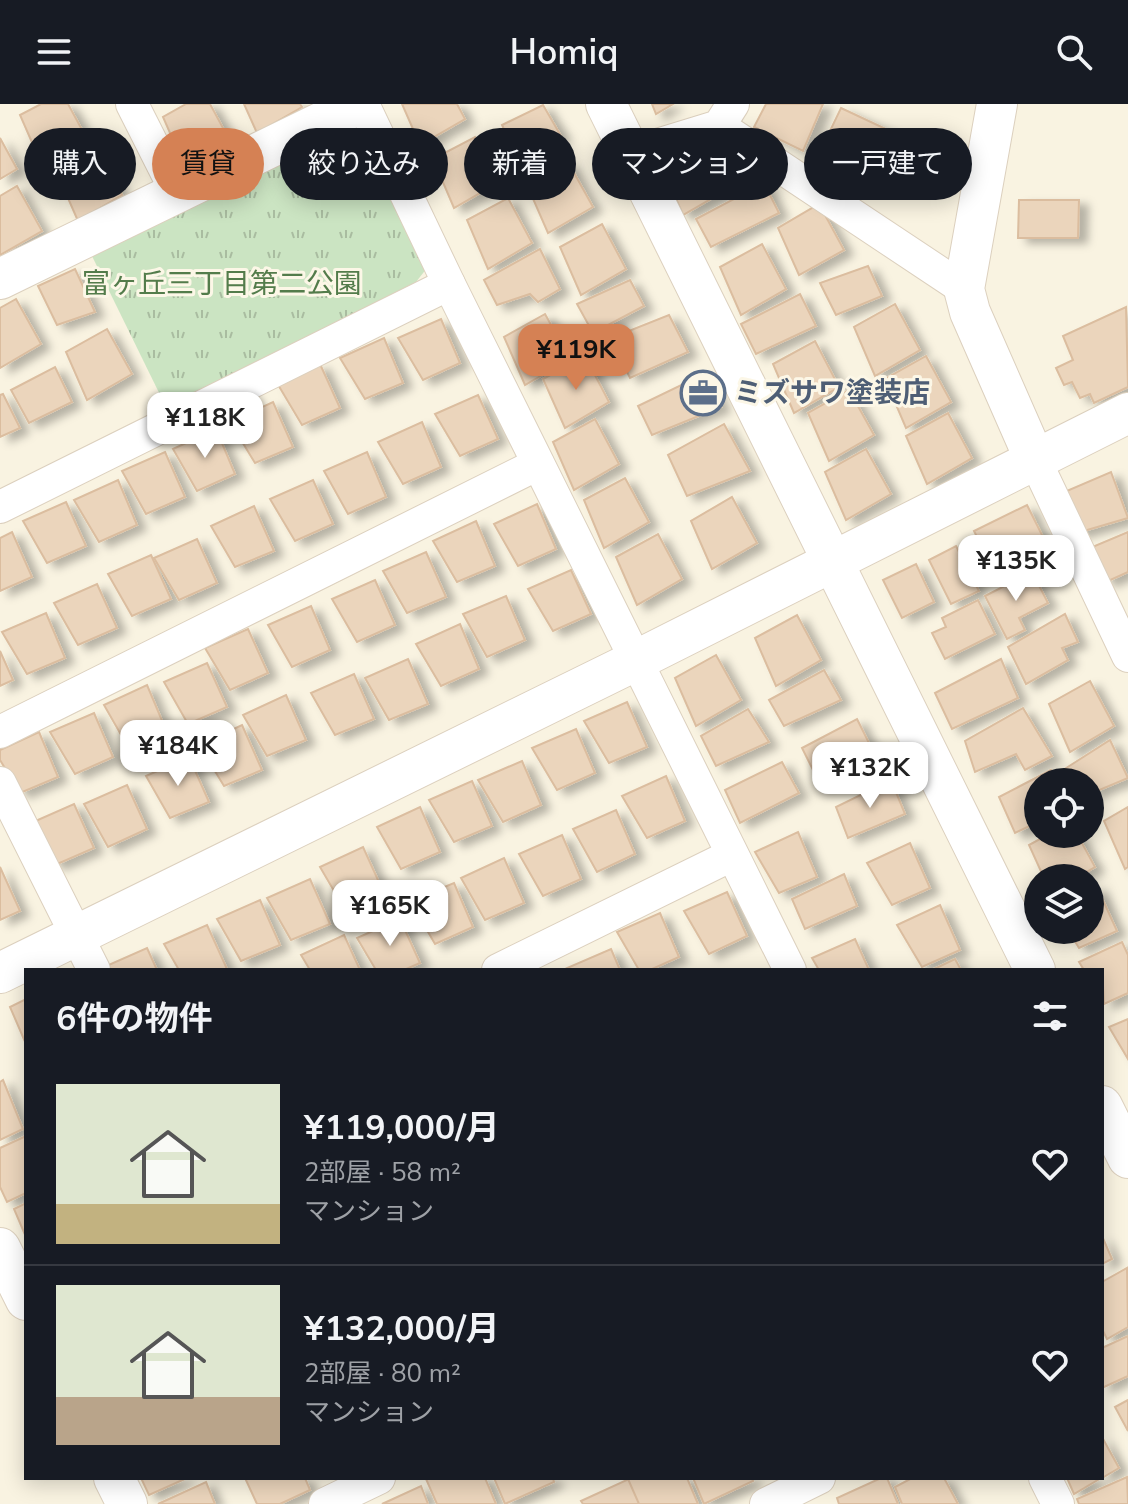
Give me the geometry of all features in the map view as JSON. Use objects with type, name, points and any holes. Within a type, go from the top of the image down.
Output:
[{"type":"street","points":[[132,104],[152,144]]},
{"type":"street","points":[[264,151],[361,104],[789,968]]},
{"type":"street","points":[[606,104],[618,128]]},
{"type":"street","points":[[997,104],[964,289],[970,312],[1035,460],[1127,654]]},
{"type":"street","points":[[694,128],[726,115],[964,289]]},
{"type":"street","points":[[0,279],[163,200]]},
{"type":"street","points":[[654,200],[1034,968]]},
{"type":"street","points":[[0,507],[449,284]]},
{"type":"street","points":[[0,973],[85,953],[637,660],[1128,413]]},
{"type":"street","points":[[0,732],[538,464]]},
{"type":"street","points":[[0,783],[85,953]]},
{"type":"street","points":[[502,968],[732,855]]},
{"type":"street","points":[[1109,1109],[1128,1158]]},
{"type":"street","points":[[0,1248],[24,1296]]},
{"type":"street","points":[[115,1480],[127,1504]]},
{"type":"street","points":[[766,1504],[815,1480]]},
{"type":"street","points":[[1046,1480],[1058,1504]]},
{"type":"green space","name":"富ヶ丘三丁目第二公園","points":[[280,162],[280,200],[394,200],[427,268],[416,282],[166,407],[91,254],[202,200],[264,200],[264,170]]},
{"type":"building","points":[[41,104],[68,104],[81,128],[26,128],[20,115]]},
{"type":"building","points":[[186,104],[210,104],[223,128],[168,128],[163,117]]},
{"type":"building","points":[[244,104],[300,104],[302,107],[264,129],[255,128]]},
{"type":"building","points":[[402,104],[457,104],[465,119],[448,129],[413,128]]},
{"type":"building","points":[[652,104],[673,104],[656,114]]},
{"type":"building","points":[[766,104],[823,104],[813,128],[804,128],[803,151],[788,144],[788,128],[754,127]]},
{"type":"building","points":[[543,105],[556,128],[503,128],[502,125]]},
{"type":"building","points":[[841,108],[884,128],[831,128]]},
{"type":"building","points":[[0,138],[17,169],[0,179]]},
{"type":"building","points":[[464,143],[464,200],[468,200],[454,208],[448,194],[448,151]]},
{"type":"building","points":[[576,176],[593,207],[548,233],[534,200],[576,200]]},
{"type":"building","points":[[17,186],[42,231],[0,255],[0,196]]},
{"type":"building","points":[[69,200],[114,200],[78,221]]},
{"type":"building","points":[[509,200],[532,243],[488,269],[467,220]]},
{"type":"building","points":[[676,200],[709,200],[683,215]]},
{"type":"building","points":[[732,200],[772,200],[779,213],[711,247],[696,219]]},
{"type":"building","points":[[1019,200],[1079,200],[1078,238],[1018,238]]},
{"type":"building","points":[[819,204],[844,250],[799,275],[778,228]]},
{"type":"building","points":[[602,224],[626,269],[581,295],[560,247]]},
{"type":"building","points":[[762,244],[786,289],[741,315],[720,267]]},
{"type":"building","points":[[540,249],[560,289],[538,302],[530,294],[497,305],[484,280]]},
{"type":"building","points":[[868,266],[882,296],[836,315],[820,283]]},
{"type":"building","points":[[75,269],[95,312],[57,325],[38,286]]},
{"type":"building","points":[[630,280],[644,306],[593,333],[577,304]]},
{"type":"building","points":[[800,294],[816,326],[756,354],[741,324]]},
{"type":"building","points":[[16,299],[41,344],[0,368],[0,308]]},
{"type":"building","points":[[895,304],[920,350],[875,376],[854,327]]},
{"type":"building","points":[[1126,307],[1128,387],[1094,403],[1090,394],[1080,398],[1072,382],[1064,385],[1056,368],[1073,360],[1063,336]]},
{"type":"building","points":[[545,314],[570,359],[525,385],[504,337]]},
{"type":"building","points":[[669,315],[688,352],[630,378],[611,338]]},
{"type":"building","points":[[441,319],[460,363],[423,380],[398,338]]},
{"type":"building","points":[[107,329],[132,374],[87,400],[66,352]]},
{"type":"building","points":[[384,338],[403,383],[365,399],[340,358]]},
{"type":"building","points":[[815,341],[839,387],[794,413],[773,364]]},
{"type":"building","points":[[585,356],[609,402],[565,428],[543,379]]},
{"type":"building","points":[[926,356],[951,402],[906,428],[885,379]]},
{"type":"building","points":[[320,364],[340,408],[302,425],[277,383]]},
{"type":"building","points":[[55,367],[72,402],[29,423],[11,390]]},
{"type":"building","points":[[706,373],[721,407],[652,435],[638,406]]},
{"type":"building","points":[[849,390],[874,435],[829,461],[808,413]]},
{"type":"building","points":[[3,394],[20,428],[0,437],[0,395]]},
{"type":"building","points":[[478,395],[498,439],[460,456],[435,414]]},
{"type":"building","points":[[273,402],[293,447],[255,463],[230,422]]},
{"type":"building","points":[[948,413],[972,458],[927,484],[906,436]]},
{"type":"building","points":[[595,419],[619,464],[574,490],[553,442]]},
{"type":"building","points":[[422,422],[441,467],[403,484],[378,442]]},
{"type":"building","points":[[724,424],[750,471],[687,496],[668,455]]},
{"type":"building","points":[[216,429],[235,474],[197,491],[173,449]]},
{"type":"building","points":[[866,449],[891,494],[846,520],[825,472]]},
{"type":"building","points":[[165,452],[185,497],[146,514],[122,471]]},
{"type":"building","points":[[367,452],[386,497],[348,514],[324,471]]},
{"type":"building","points":[[1111,472],[1128,518],[1077,533],[1062,493]]},
{"type":"building","points":[[625,478],[649,522],[604,548],[584,500]]},
{"type":"building","points":[[118,480],[137,525],[99,542],[74,500]]},
{"type":"building","points":[[313,480],[333,524],[295,541],[270,499]]},
{"type":"building","points":[[732,497],[757,543],[712,569],[691,521]]},
{"type":"building","points":[[66,502],[86,546],[47,563],[23,521]]},
{"type":"building","points":[[537,504],[556,549],[518,566],[494,524]]},
{"type":"building","points":[[1027,505],[1046,543],[989,571],[974,531]]},
{"type":"building","points":[[254,506],[274,551],[235,567],[211,526]]},
{"type":"building","points":[[476,521],[495,566],[457,582],[433,541]]},
{"type":"building","points":[[12,532],[32,577],[0,591],[0,538]]},
{"type":"building","points":[[1128,532],[1128,572],[1106,582],[1090,548]]},
{"type":"building","points":[[658,534],[682,579],[637,605],[616,557]]},
{"type":"building","points":[[197,539],[217,583],[179,600],[154,558]]},
{"type":"building","points":[[956,546],[979,591],[951,604],[929,560]]},
{"type":"building","points":[[426,552],[446,597],[407,613],[383,571]]},
{"type":"building","points":[[151,555],[171,599],[132,616],[108,574]]},
{"type":"building","points":[[916,564],[934,602],[902,618],[883,580]]},
{"type":"building","points":[[571,570],[591,614],[553,631],[528,589]]},
{"type":"building","points":[[1032,572],[1048,603],[1019,618],[1025,630],[1007,639],[985,596]]},
{"type":"building","points":[[375,580],[395,625],[357,642],[332,599]]},
{"type":"building","points":[[97,584],[117,628],[78,645],[54,603]]},
{"type":"building","points":[[506,596],[525,640],[487,657],[463,614]]},
{"type":"building","points":[[978,600],[995,634],[945,659],[932,633],[946,627],[942,618]]},
{"type":"building","points":[[311,606],[330,650],[292,667],[268,625]]},
{"type":"building","points":[[46,613],[65,658],[27,674],[2,632]]},
{"type":"building","points":[[1065,614],[1078,642],[1062,648],[1068,660],[1026,684],[1008,647]]},
{"type":"building","points":[[797,615],[821,660],[776,686],[755,638]]},
{"type":"building","points":[[460,624],[479,669],[441,686],[416,644]]},
{"type":"building","points":[[248,629],[268,673],[230,690],[205,648]]},
{"type":"building","points":[[0,651],[13,680],[0,686]]},
{"type":"building","points":[[716,655],[741,700],[696,726],[675,678]]},
{"type":"building","points":[[408,659],[428,704],[389,720],[365,678]]},
{"type":"building","points":[[1001,659],[1018,698],[952,729],[935,693]]},
{"type":"building","points":[[207,663],[227,707],[188,724],[164,682]]},
{"type":"building","points":[[824,670],[841,700],[784,726],[769,700]]},
{"type":"building","points":[[354,674],[374,719],[335,735],[311,693]]},
{"type":"building","points":[[1090,681],[1114,726],[1070,752],[1049,704]]},
{"type":"building","points":[[147,685],[166,730],[128,747],[104,705]]},
{"type":"building","points":[[286,695],[306,740],[267,756],[243,715]]},
{"type":"building","points":[[627,702],[647,747],[609,763],[584,721]]},
{"type":"building","points":[[1023,708],[1052,756],[1024,768],[1016,754],[975,772],[965,741]]},
{"type":"building","points":[[748,709],[769,742],[716,766],[701,736]]},
{"type":"building","points":[[94,713],[113,757],[75,774],[50,732]]},
{"type":"building","points":[[857,719],[875,755],[819,782],[802,748]]},
{"type":"building","points":[[242,725],[262,770],[224,786],[199,745]]},
{"type":"building","points":[[576,729],[595,773],[557,790],[532,748]]},
{"type":"building","points":[[39,732],[58,777],[20,793],[0,760],[0,750]]},
{"type":"building","points":[[1110,740],[1128,778],[1104,788],[1104,768],[1066,768]]},
{"type":"building","points":[[189,757],[209,802],[170,818],[146,776]]},
{"type":"building","points":[[522,761],[541,805],[503,822],[478,780]]},
{"type":"building","points":[[782,762],[799,793],[740,823],[725,790]]},
{"type":"building","points":[[666,776],[685,821],[647,838],[622,796]]},
{"type":"building","points":[[891,780],[905,814],[848,838],[836,807]]},
{"type":"building","points":[[472,781],[492,826],[454,842],[429,800]]},
{"type":"building","points":[[1024,784],[1024,829],[1015,833],[999,797]]},
{"type":"building","points":[[127,785],[147,829],[108,847],[84,804]]},
{"type":"building","points":[[74,804],[94,848],[55,865],[31,823]]},
{"type":"building","points":[[420,807],[440,852],[401,869],[377,827]]},
{"type":"building","points":[[1128,807],[1128,867],[1125,869],[1104,821]]},
{"type":"building","points":[[616,810],[635,854],[597,872],[573,829]]},
{"type":"building","points":[[798,832],[817,877],[779,893],[755,852]]},
{"type":"building","points":[[562,835],[581,879],[543,896],[519,854]]},
{"type":"building","points":[[910,843],[930,888],[892,905],[867,863]]},
{"type":"building","points":[[363,847],[383,891],[344,908],[320,867]]},
{"type":"building","points":[[1030,848],[1085,848],[1093,864],[1038,864]]},
{"type":"building","points":[[504,858],[524,903],[485,920],[461,878]]},
{"type":"building","points":[[0,867],[20,911],[0,920]]},
{"type":"building","points":[[844,874],[857,906],[805,929],[792,899]]},
{"type":"building","points":[[310,879],[330,924],[291,940],[267,898]]},
{"type":"building","points":[[454,883],[473,927],[435,944],[410,901]]},
{"type":"building","points":[[727,892],[747,936],[709,954],[684,911]]},
{"type":"building","points":[[260,900],[280,945],[241,961],[217,919]]},
{"type":"building","points":[[1104,902],[1117,931],[1104,937]]},
{"type":"building","points":[[940,905],[960,950],[922,967],[897,925]]},
{"type":"building","points":[[660,913],[679,957],[654,968],[638,968],[617,932]]},
{"type":"building","points":[[400,919],[420,963],[409,968],[375,968],[357,938]]},
{"type":"building","points":[[207,925],[227,968],[178,968],[164,944]]},
{"type":"building","points":[[344,935],[359,968],[309,968],[301,955]]},
{"type":"building","points":[[855,939],[868,968],[818,968],[812,958]]},
{"type":"building","points":[[1122,942],[1128,955],[1128,993],[1104,1004],[1104,968],[1083,968],[1079,962]]},
{"type":"building","points":[[147,948],[156,968],[104,968]]},
{"type":"building","points":[[611,949],[619,968],[567,968]]},
{"type":"building","points":[[955,959],[960,968],[936,968]]},
{"type":"building","points":[[24,1000],[24,1039],[10,1007]]},
{"type":"building","points":[[1128,1019],[1128,1059],[1109,1027]]},
{"type":"building","points":[[3,1080],[23,1129],[0,1140],[0,1082]]},
{"type":"building","points":[[24,1137],[24,1194],[7,1202],[0,1187],[0,1148]]},
{"type":"building","points":[[24,1204],[24,1232],[14,1209]]},
{"type":"building","points":[[1104,1241],[1112,1259],[1104,1263]]},
{"type":"building","points":[[1127,1268],[1128,1327],[1107,1339],[1104,1333],[1104,1281]]},
{"type":"building","points":[[1128,1336],[1128,1376],[1104,1387],[1104,1347]]},
{"type":"building","points":[[1128,1400],[1128,1431],[1115,1407]]},
{"type":"building","points":[[1104,1441],[1119,1468],[1104,1477]]},
{"type":"building","points":[[1127,1477],[1128,1504],[1079,1504],[1077,1499]]},
{"type":"building","points":[[142,1480],[183,1480],[149,1495]]},
{"type":"building","points":[[246,1480],[306,1480],[310,1490],[280,1504],[257,1504]]},
{"type":"building","points":[[426,1480],[486,1480],[496,1504],[437,1504]]},
{"type":"building","points":[[495,1480],[554,1480],[554,1482],[505,1504]]},
{"type":"building","points":[[628,1480],[688,1480],[698,1504],[639,1504]]},
{"type":"building","points":[[632,1480],[642,1504],[583,1504],[581,1501]]},
{"type":"building","points":[[694,1480],[753,1480],[753,1481],[704,1504]]},
{"type":"building","points":[[877,1480],[888,1480],[898,1504],[839,1504],[837,1498]]},
{"type":"building","points":[[908,1480],[945,1480],[958,1504],[902,1504],[895,1487]]},
{"type":"building","points":[[1068,1480],[1098,1480],[1074,1494]]},
{"type":"building","points":[[206,1482],[215,1504],[158,1504]]},
{"type":"building","points":[[421,1486],[428,1504],[382,1504]]},
{"type":"place","name":"ミズサワ塗装店","points":[[703,393]]}]
